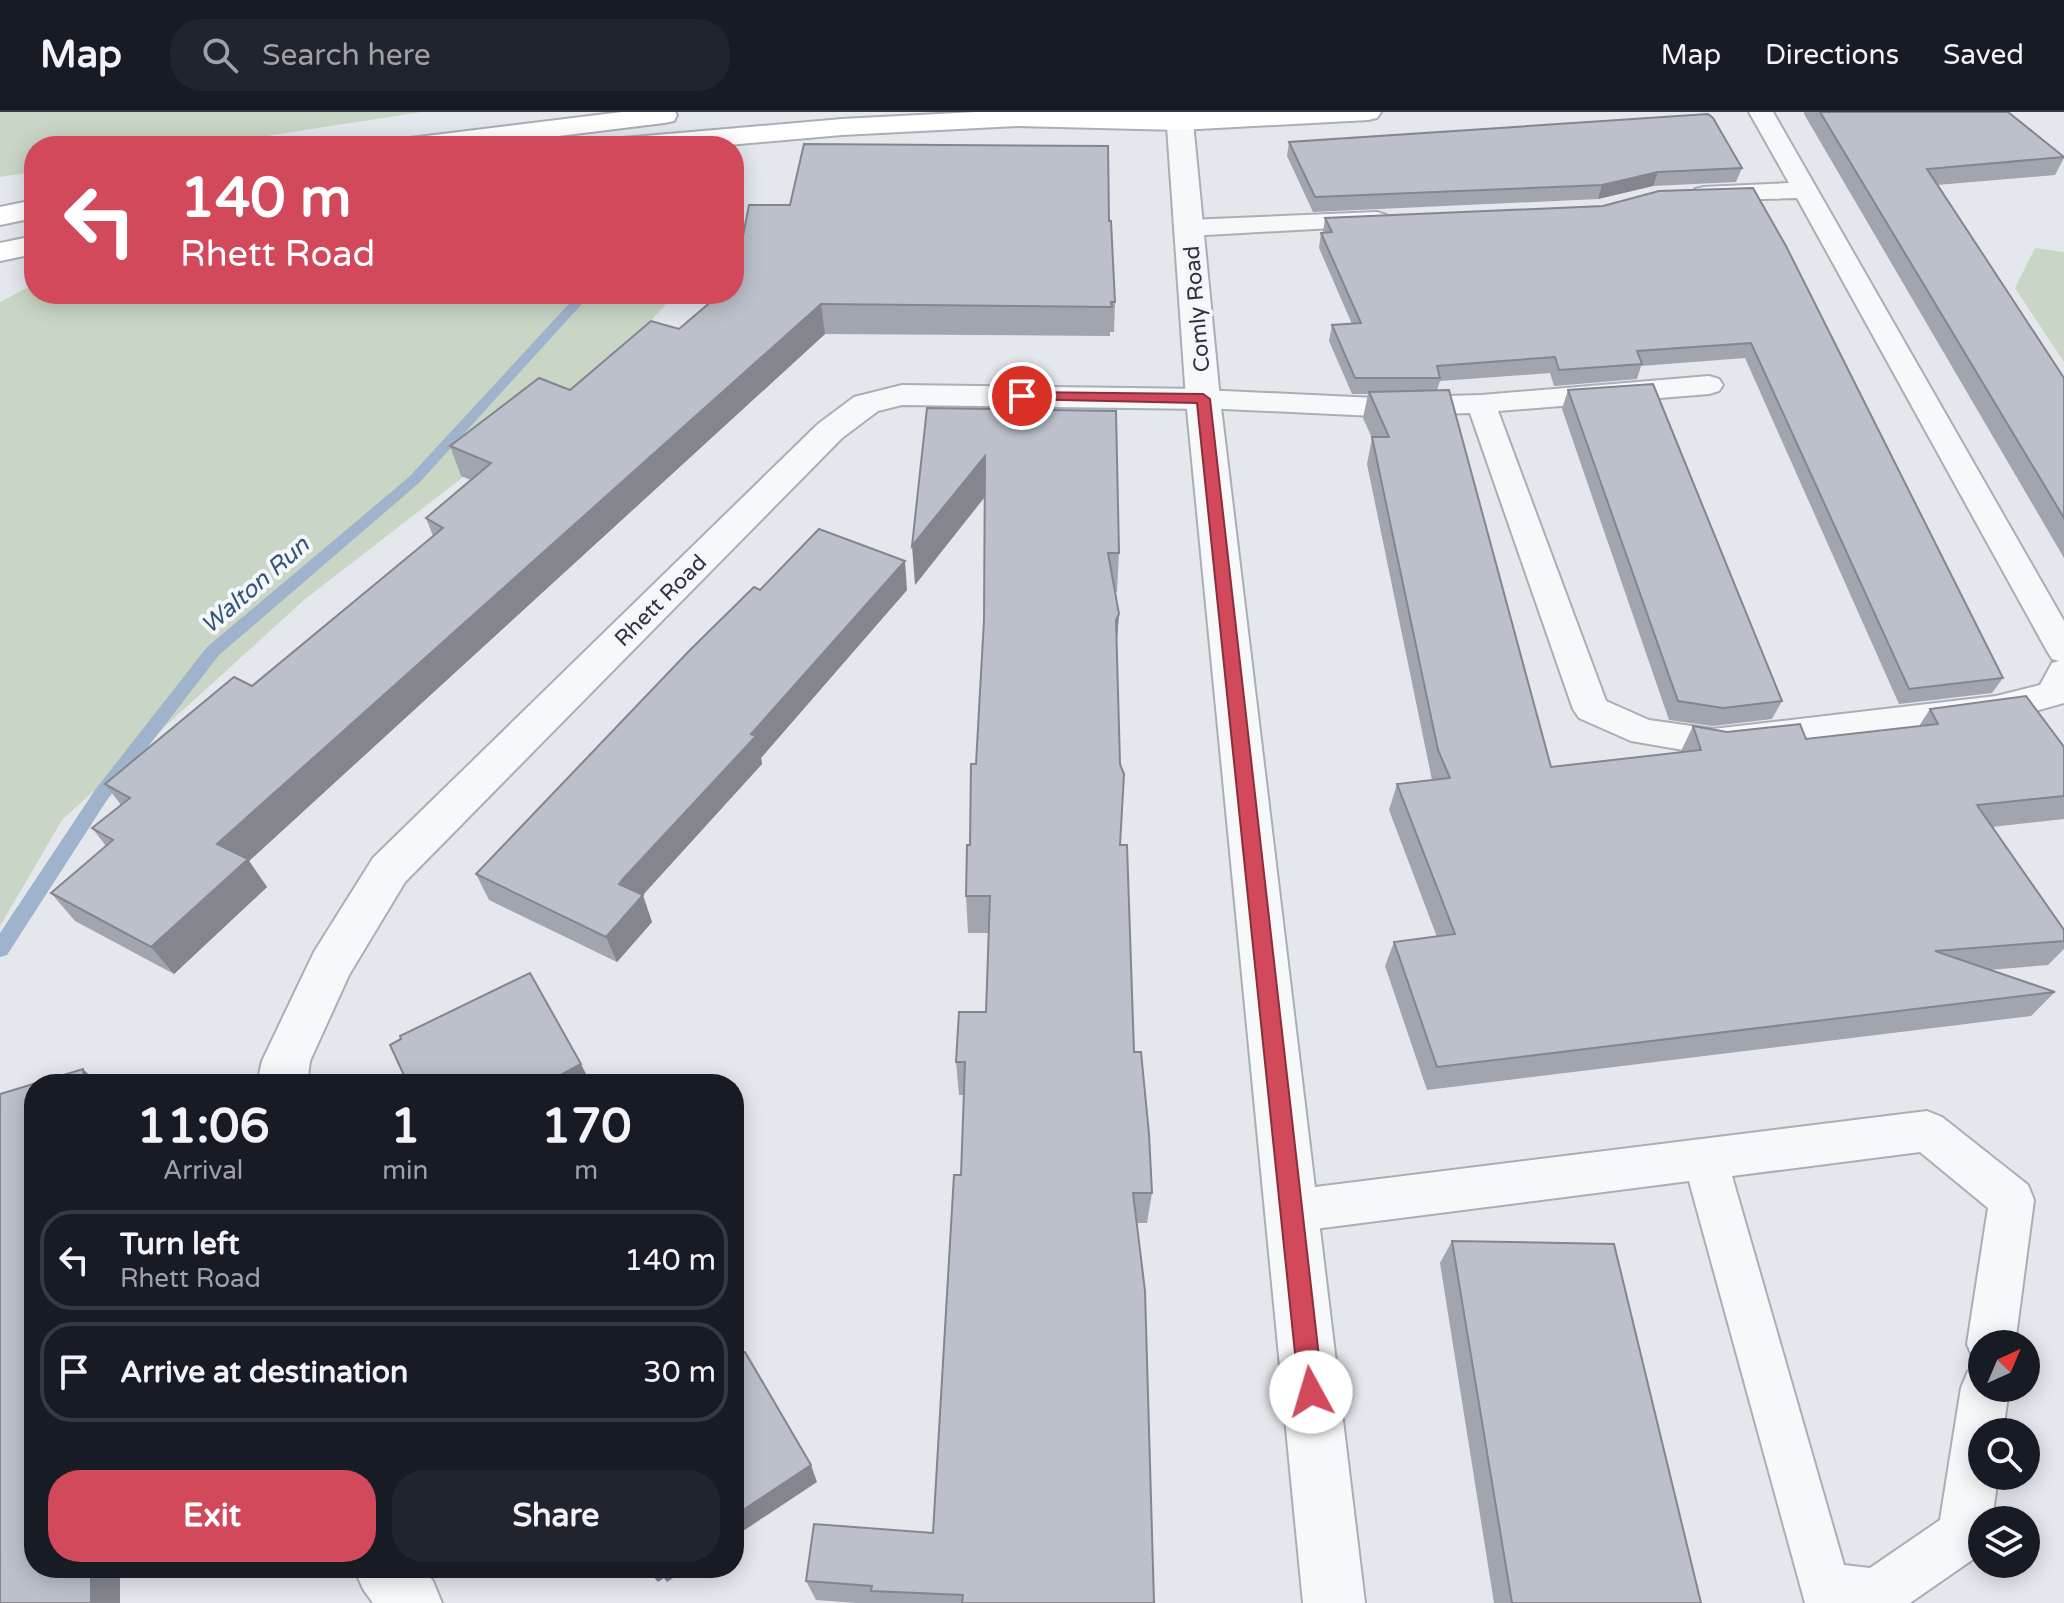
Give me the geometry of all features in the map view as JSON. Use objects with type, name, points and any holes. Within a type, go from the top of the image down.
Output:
[{"type":"main road","points":[[494,136],[694,112]]},
{"type":"main road","points":[[738,136],[1002,119],[1368,112]]},
{"type":"main road","points":[[0,216],[24,211]]},
{"type":"main road","points":[[0,252],[24,247]]},
{"type":"street","name":"Comly Road","points":[[1179,117],[1203,399],[1334,1603]]},
{"type":"street","name":"Rhett Road","points":[[284,1074],[286,1061],[330,966],[389,870],[830,431],[866,404],[902,395],[1203,399]]},
{"type":"street","points":[[392,1578],[411,1603]]},
{"type":"lane","points":[[1761,112],[2064,651]]},
{"type":"lane","points":[[1684,194],[1805,190]]},
{"type":"lane","points":[[1189,228],[1394,219]]},
{"type":"lane","points":[[1203,399],[1375,407],[1481,404],[1709,385]]},
{"type":"lane","points":[[1481,404],[1591,709],[1644,732],[1713,742],[1996,709],[2053,694],[2064,672]]},
{"type":"lane","points":[[1291,1211],[1927,1131],[2012,1200],[1993,1330]]},
{"type":"lane","points":[[1705,1159],[1825,1589],[1876,1595],[1964,1535],[1983,1402]]},
{"type":"green space","points":[[0,112],[421,112],[266,136],[24,136],[24,173],[0,177]]},
{"type":"green space","points":[[2035,248],[2064,252],[2064,362],[2015,288]]},
{"type":"green space","points":[[24,289],[24,304],[666,304],[617,358],[304,600],[62,820],[0,926],[0,302]]},
{"type":"building","points":[[1820,112],[2008,112],[2064,157],[1927,169],[2064,378],[2064,518]]},
{"type":"building","points":[[1708,114],[1742,168],[1658,172],[1602,185],[1315,197],[1289,142]]},
{"type":"building","points":[[804,144],[1108,146],[1115,302],[1111,302],[1112,307],[821,304],[217,844],[248,859],[151,947],[51,893],[113,840],[92,828],[130,798],[105,784],[234,677],[252,686],[443,528],[426,518],[491,463],[450,446],[539,378],[570,390],[651,321],[679,329],[708,304],[744,304],[744,231],[749,205],[790,205]]},
{"type":"building","points":[[1753,188],[1786,246],[2003,678],[1909,689],[1751,343],[1637,351],[1642,364],[1559,370],[1555,357],[1437,366],[1440,378],[1355,378],[1332,325],[1361,323],[1321,233],[1332,232],[1325,218],[1603,206],[1659,191]]},
{"type":"building","points":[[1653,384],[1782,701],[1723,708],[1678,701],[1568,390]]},
{"type":"building","points":[[1449,390],[1551,767],[1701,750],[1693,726],[1727,732],[1800,724],[1806,739],[1938,724],[1930,709],[2026,696],[2064,747],[2064,796],[1977,805],[2064,930],[2064,941],[1935,951],[2055,992],[1437,1067],[1394,942],[1455,934],[1397,784],[1450,778],[1438,750],[1372,437],[1389,437],[1369,392]]},
{"type":"building","points":[[927,408],[1116,411],[1119,553],[1108,553],[1119,614],[1116,620],[1120,764],[1124,774],[1120,845],[1127,845],[1134,1052],[1141,1052],[1152,1193],[1133,1193],[1145,1291],[1154,1603],[962,1603],[963,1595],[871,1591],[872,1586],[806,1581],[814,1524],[933,1533],[954,1175],[961,1175],[965,1062],[956,1062],[959,1012],[986,1012],[990,896],[966,896],[971,764],[976,764],[984,620],[985,456],[912,546]]},
{"type":"building","points":[[819,529],[905,561],[751,734],[756,736],[619,884],[643,895],[606,937],[476,874],[690,650],[754,587],[760,590]]},
{"type":"building","points":[[530,973],[581,1064],[563,1074],[403,1074],[390,1045],[401,1039],[400,1036]]},
{"type":"building","points":[[83,1069],[83,1074],[66,1074]]},
{"type":"building","points":[[24,1087],[24,1578],[91,1578],[91,1603],[0,1603],[0,1094]]},
{"type":"building","points":[[1452,1241],[1614,1244],[1701,1603],[1512,1603]]},
{"type":"building","points":[[744,1352],[745,1352],[811,1465],[744,1509]]},
{"type":"waterway","name":"Walton Run","points":[[0,949],[101,795],[213,651],[414,480],[576,304]]},
{"type":"route","points":[[1022,396],[1203,399],[1311,1392]]}]
